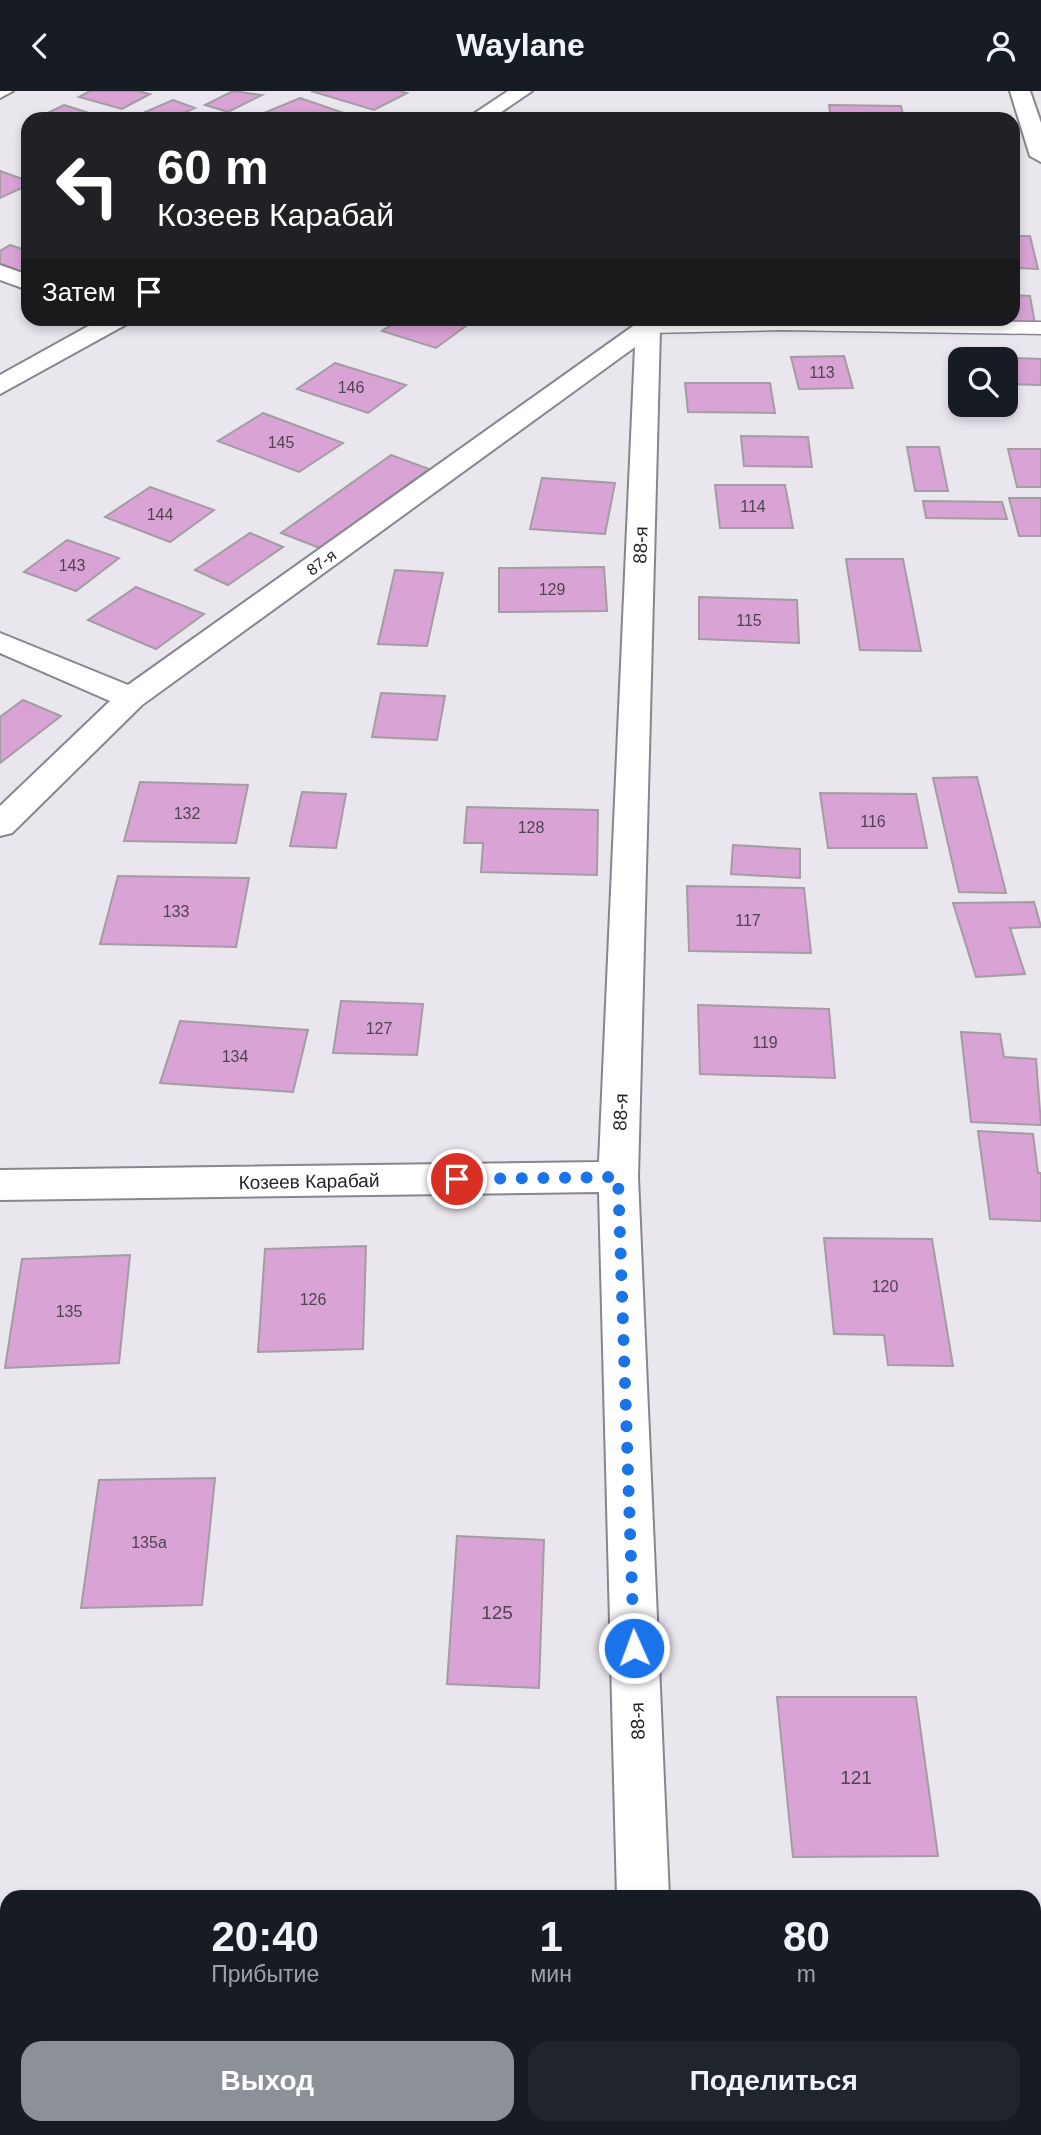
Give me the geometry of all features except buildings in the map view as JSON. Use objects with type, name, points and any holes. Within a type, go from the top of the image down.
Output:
[{"type":"street","points":[[488,112],[522,91]]},
{"type":"street","points":[[1020,91],[1035,122],[1041,156]]},
{"type":"street","points":[[0,272],[21,280]]},
{"type":"street","points":[[0,386],[105,326]]},
{"type":"street","name":"87-я","points":[[0,825],[131,698],[649,326]]},
{"type":"street","name":"88-я","points":[[643,1890],[618,1177],[653,326]]},
{"type":"street","points":[[0,642],[131,698]]},
{"type":"street","name":"Козеев Карабай","points":[[0,1185],[618,1177]]},
{"type":"lane","points":[[911,326],[1041,328]]},
{"type":"route","points":[[457,1179],[618,1177],[634,1648]]}]
